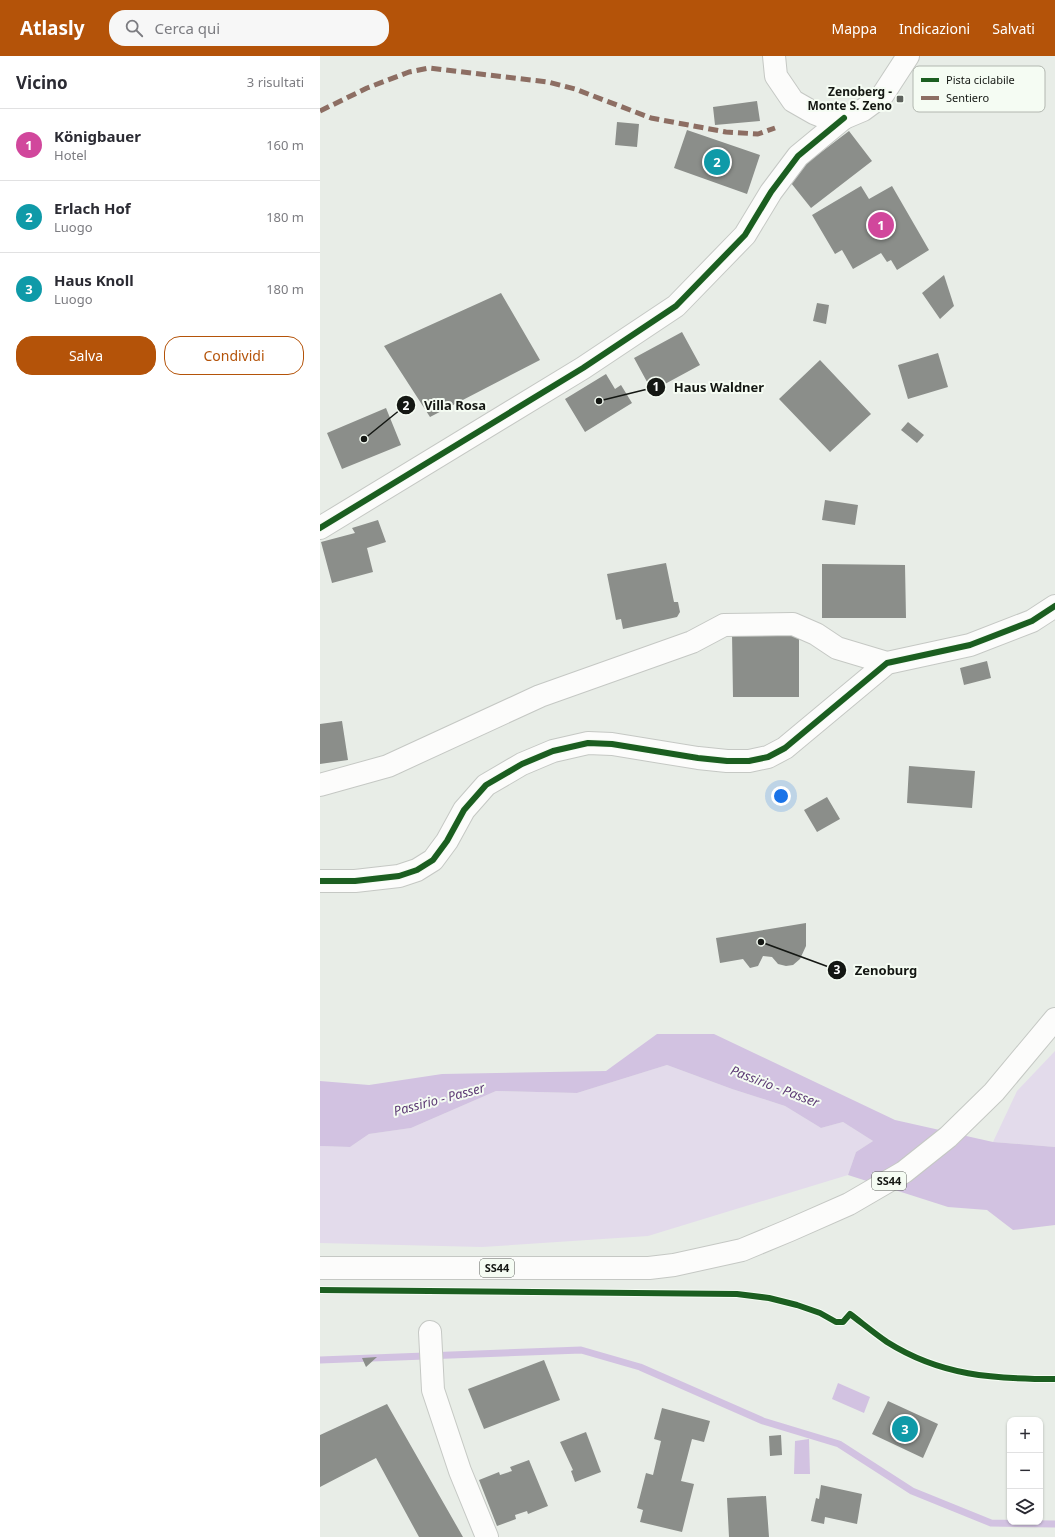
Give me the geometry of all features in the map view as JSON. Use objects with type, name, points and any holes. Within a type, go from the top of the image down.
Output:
[{"type":"street","points":[[774,56],[776,76],[793,101],[814,113],[829,119],[844,118]]},
{"type":"street","points":[[320,528],[583,368],[676,306],[745,235],[771,192],[798,156],[844,118],[863,110],[882,96],[908,56]]},
{"type":"street","points":[[320,881],[355,881],[399,876],[417,870],[433,860],[447,841],[464,810],[486,785],[522,764],[553,751],[588,743],[612,744],[698,758],[727,761],[749,761],[768,757],[785,748],[887,663],[970,645],[1032,621],[1055,606]]},
{"type":"street","points":[[320,785],[388,766],[540,696],[692,642],[724,625],[793,624],[816,634],[837,648],[887,663]]},
{"type":"street","name":"SS44","points":[[320,1268],[649,1268],[674,1265],[742,1250],[849,1204],[904,1172],[948,1137],[994,1092],[1055,1019]]},
{"type":"street","points":[[430,1332],[433,1390],[460,1471],[487,1537]]},
{"type":"shaded area","points":[[1055,1051],[1055,1147],[993,1142],[1017,1091]]},
{"type":"shaded area","points":[[667,1065],[732,1089],[785,1106],[821,1128],[843,1122],[873,1141],[856,1152],[848,1175],[648,1236],[482,1247],[320,1243],[320,1146],[350,1147],[369,1134],[411,1128],[496,1091],[577,1093]]},
{"type":"water","name":"Passirio - Passer","points":[[657,1034],[714,1034],[895,1120],[993,1142],[1055,1147],[1055,1225],[1013,1230],[987,1210],[948,1207],[848,1175],[856,1152],[873,1141],[843,1122],[821,1128],[785,1106],[732,1089],[667,1065],[577,1093],[496,1091],[411,1128],[369,1134],[350,1147],[320,1146],[320,1081],[369,1085],[442,1074],[606,1071]]},
{"type":"water","points":[[838,1383],[870,1397],[864,1413],[832,1399]]},
{"type":"water","points":[[809,1439],[810,1474],[794,1474],[795,1441]]},
{"type":"building","points":[[757,101],[760,121],[715,125],[713,107]]},
{"type":"building","points":[[617,122],[639,124],[637,147],[615,145]]},
{"type":"building","points":[[687,130],[760,155],[747,194],[674,168]]},
{"type":"building","points":[[849,131],[872,161],[811,208],[787,178]]},
{"type":"building","points":[[861,186],[869,199],[892,186],[929,250],[897,270],[891,260],[887,262],[881,253],[853,269],[842,250],[835,254],[812,215]]},
{"type":"building","points":[[944,275],[954,306],[940,319],[922,293]]},
{"type":"building","points":[[501,293],[540,360],[430,417],[384,346]]},
{"type":"building","points":[[817,303],[829,305],[826,324],[813,321]]},
{"type":"building","points":[[682,332],[700,365],[652,391],[634,358]]},
{"type":"building","points":[[938,353],[948,387],[908,399],[898,365]]},
{"type":"building","points":[[820,360],[871,414],[830,452],[779,399]]},
{"type":"building","points":[[606,374],[615,389],[621,385],[632,403],[585,432],[565,399]]},
{"type":"building","points":[[386,408],[401,445],[342,469],[327,433]]},
{"type":"building","points":[[908,422],[924,435],[917,443],[901,430]]},
{"type":"building","points":[[825,500],[858,505],[855,525],[822,520]]},
{"type":"building","points":[[378,520],[386,542],[367,548],[373,572],[332,583],[321,542],[355,533],[352,528]]},
{"type":"building","points":[[666,563],[674,602],[678,602],[680,612],[677,617],[623,629],[621,619],[616,620],[607,574]]},
{"type":"building","points":[[822,564],[905,565],[906,618],[822,618]]},
{"type":"building","points":[[732,633],[799,633],[799,697],[733,697]]},
{"type":"building","points":[[987,661],[991,678],[964,685],[960,668]]},
{"type":"building","points":[[342,721],[348,760],[320,764],[320,724]]},
{"type":"building","points":[[909,766],[975,771],[972,808],[907,803]]},
{"type":"building","points":[[827,797],[840,819],[817,832],[804,810]]},
{"type":"building","points":[[806,923],[806,946],[800,959],[793,965],[786,966],[778,964],[772,957],[763,956],[758,966],[750,968],[743,959],[720,963],[716,938]]},
{"type":"building","points":[[377,1357],[366,1367],[362,1358]]},
{"type":"building","points":[[544,1360],[560,1400],[484,1429],[468,1389]]},
{"type":"building","points":[[888,1401],[938,1424],[923,1458],[872,1434]]},
{"type":"building","points":[[387,1404],[463,1537],[419,1537],[376,1458],[320,1487],[320,1435]]},
{"type":"building","points":[[662,1408],[710,1421],[704,1442],[692,1439],[681,1481],[694,1484],[682,1532],[640,1522],[643,1510],[637,1508],[646,1473],[653,1475],[661,1441],[654,1439]]},
{"type":"building","points":[[586,1432],[601,1472],[575,1482],[571,1471],[573,1470],[560,1442]]},
{"type":"building","points":[[781,1435],[782,1455],[770,1456],[769,1436]]},
{"type":"building","points":[[529,1460],[548,1506],[528,1514],[527,1511],[515,1515],[516,1519],[497,1526],[479,1480],[499,1472],[500,1475],[512,1471],[510,1467]]},
{"type":"building","points":[[821,1485],[862,1494],[857,1524],[825,1517],[824,1524],[811,1521],[816,1498],[819,1499]]},
{"type":"building","points":[[766,1496],[769,1537],[729,1537],[727,1498]]},
{"type":"waterway","points":[[320,1360],[581,1350],[640,1367],[763,1421],[839,1444],[912,1491],[991,1523],[1055,1524]]},
{"type":"marked path","points":[[320,111],[367,88],[409,72],[429,68],[548,82],[575,89],[651,118],[726,132],[758,134],[775,128]]},
{"type":"cycle path","points":[[320,528],[583,368],[676,306],[745,235],[771,192],[798,156],[844,118]]},
{"type":"cycle path","points":[[320,881],[355,881],[399,876],[417,870],[433,860],[447,841],[464,810],[486,785],[522,764],[553,751],[588,743],[612,744],[698,758],[727,761],[749,761],[768,757],[785,748],[887,663],[970,645],[1032,621],[1055,606]]},
{"type":"cycle path","points":[[320,1290],[737,1294],[769,1298],[797,1305],[820,1313],[836,1322],[843,1322],[850,1314],[887,1342],[927,1362],[948,1369],[1010,1378],[1055,1379]]},
{"type":"place","name":"Zenoberg - Monte S. Zeno","points":[[900,99]]},
{"type":"place","name":"Erlach Hof","points":[[717,162]]},
{"type":"place","name":"Königbauer","points":[[881,225]]},
{"type":"place","name":"Haus Waldner","points":[[599,401]]},
{"type":"place","name":"Villa Rosa","points":[[364,439]]},
{"type":"place","name":"Zenoburg","points":[[761,942]]},
{"type":"place","name":"Haus Knoll","points":[[905,1429]]}]
